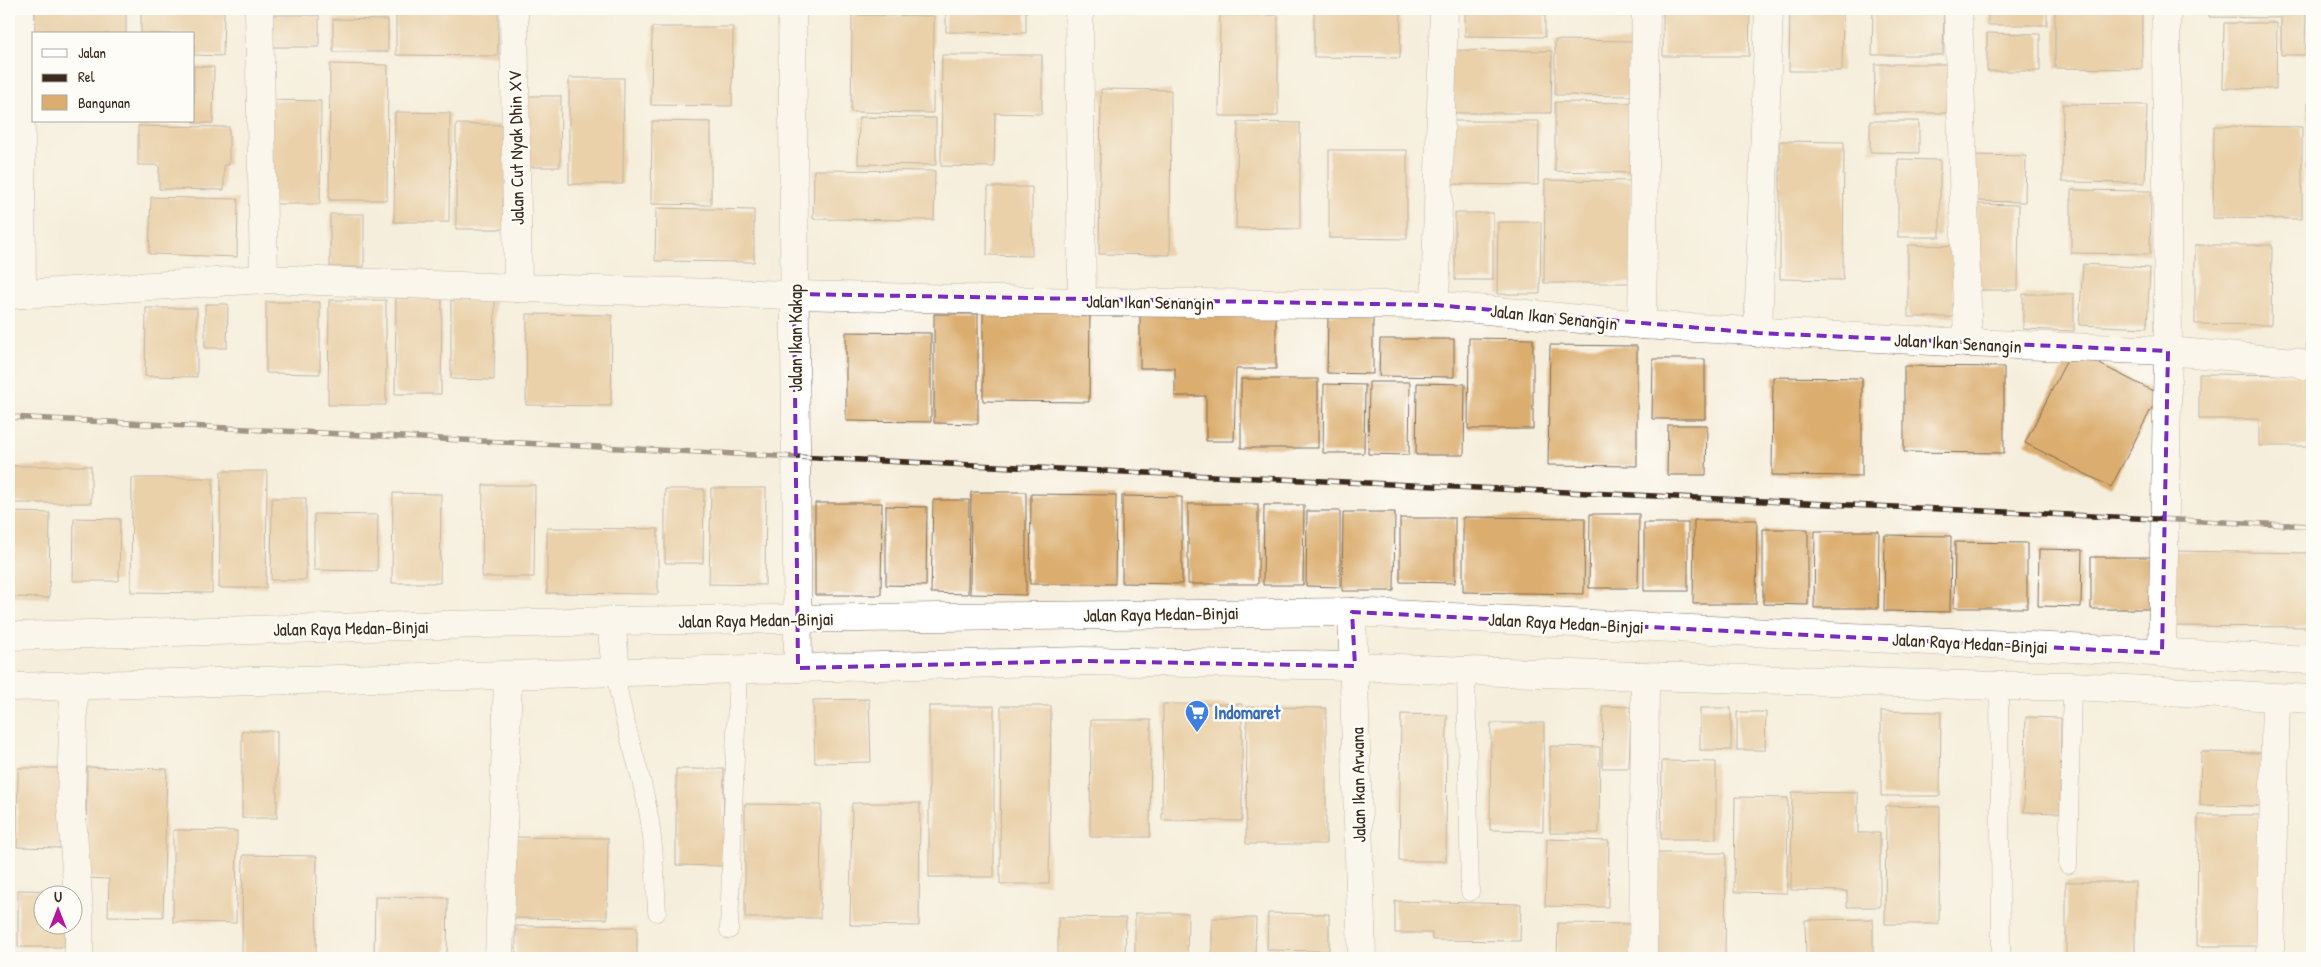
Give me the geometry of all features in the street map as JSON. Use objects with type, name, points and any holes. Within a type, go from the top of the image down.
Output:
[{"type":"street","points":[[16,294],[20,9]]},
{"type":"street","points":[[258,9],[264,279]]},
{"type":"street","name":"Jalan Cut Nyak Dhin XV","points":[[514,9],[518,288]]},
{"type":"street","name":"Jalan Ikan Kakap","points":[[792,9],[798,668]]},
{"type":"street","points":[[1079,9],[1082,302]]},
{"type":"street","points":[[1435,305],[1444,9]]},
{"type":"street","points":[[1642,325],[1646,9]]},
{"type":"street","points":[[1758,332],[1768,9]]},
{"type":"street","points":[[1958,9],[1968,343]]},
{"type":"street","points":[[2162,653],[2168,351],[2166,9]]},
{"type":"street","name":"Jalan Ikan Senangin","points":[[16,294],[264,279],[518,288],[1082,302],[1435,305],[1642,325],[1968,343],[2168,351],[2294,362],[2312,367]]},
{"type":"street","name":"Jalan Raya Medan-Binjai","points":[[9,636],[611,622],[1352,612],[2308,660]]},
{"type":"street","name":"Jalan Ikan Arwana","points":[[1352,612],[1362,958]]},
{"type":"street","points":[[611,622],[616,671]]},
{"type":"street","points":[[9,687],[1083,661],[1355,666],[1466,671],[1999,686],[2072,686],[2309,699],[2308,660]]},
{"type":"street","points":[[499,958],[508,676]]},
{"type":"street","points":[[1643,958],[1645,676]]},
{"type":"street","points":[[74,685],[71,804],[79,910],[78,958]]},
{"type":"street","points":[[2270,958],[2276,698]]},
{"type":"lane","points":[[729,930],[738,669]]},
{"type":"lane","points":[[616,671],[619,700],[647,802],[653,842],[657,912]]},
{"type":"lane","points":[[1466,671],[1470,892]]},
{"type":"lane","points":[[1999,686],[2001,958]]},
{"type":"lane","points":[[2068,865],[2072,686]]},
{"type":"highlighted area","points":[[794,294],[1435,305],[1758,333],[2168,351],[2162,653],[1352,612],[1355,666],[1083,661],[798,668]]},
{"type":"building","points":[[35,9],[126,9],[126,32],[34,32]]},
{"type":"building","points":[[141,9],[224,9],[223,56],[195,55],[195,32],[141,32]]},
{"type":"building","points":[[396,9],[498,9],[498,56],[396,55]]},
{"type":"building","points":[[743,9],[743,11],[680,10]]},
{"type":"building","points":[[946,9],[1026,9],[1026,33],[946,32]]},
{"type":"building","points":[[1314,9],[1401,9],[1400,58],[1314,57]]},
{"type":"building","points":[[1465,9],[1545,9],[1545,37],[1465,36]]},
{"type":"building","points":[[1663,9],[1750,9],[1749,56],[1663,56]]},
{"type":"building","points":[[1790,9],[1843,9],[1842,71],[1789,71]]},
{"type":"building","points":[[1873,9],[1944,9],[1943,55],[1872,55]]},
{"type":"building","points":[[1988,9],[2047,9],[2047,25],[1988,25]]},
{"type":"building","points":[[2055,9],[2142,9],[2142,69],[2055,68]]},
{"type":"building","points":[[2209,9],[2306,9],[2305,55],[2281,55],[2281,18],[2209,17]]},
{"type":"building","points":[[272,15],[319,15],[319,47],[272,47]]},
{"type":"building","points":[[852,15],[934,16],[933,113],[851,112]]},
{"type":"building","points":[[1220,15],[1278,15],[1278,116],[1219,116]]},
{"type":"building","points":[[333,19],[388,20],[388,52],[333,52]]},
{"type":"building","points":[[2224,23],[2277,23],[2276,89],[2223,88]]},
{"type":"building","points":[[652,27],[733,27],[732,106],[651,105]]},
{"type":"building","points":[[1987,33],[2040,34],[2040,71],[1987,71]]},
{"type":"building","points":[[1555,40],[1637,41],[1637,96],[1555,95]]},
{"type":"building","points":[[1448,50],[1552,51],[1551,113],[1448,113]]},
{"type":"building","points":[[942,55],[1042,55],[1042,114],[995,113],[994,167],[941,166]]},
{"type":"building","points":[[330,64],[388,65],[387,200],[329,200]]},
{"type":"building","points":[[1875,64],[1948,64],[1948,113],[1874,113]]},
{"type":"building","points":[[195,66],[214,67],[213,123],[194,123]]},
{"type":"building","points":[[569,78],[624,78],[623,184],[569,184]]},
{"type":"building","points":[[1101,89],[1171,90],[1170,255],[1099,254]]},
{"type":"building","points":[[524,96],[561,96],[560,167],[524,167]]},
{"type":"building","points":[[266,100],[321,101],[320,204],[266,204]]},
{"type":"building","points":[[1555,102],[1637,103],[1635,173],[1555,171]]},
{"type":"building","points":[[2308,103],[2312,103],[2312,167],[2307,167]]},
{"type":"building","points":[[2063,104],[2147,105],[2145,183],[2062,182]]},
{"type":"building","points":[[395,112],[450,113],[449,222],[394,222]]},
{"type":"building","points":[[859,117],[936,118],[936,165],[858,164]]},
{"type":"building","points":[[652,121],[711,122],[711,205],[651,204]]},
{"type":"building","points":[[1448,121],[1539,121],[1538,185],[1448,184]]},
{"type":"building","points":[[1870,121],[1919,121],[1919,153],[1870,152]]},
{"type":"building","points":[[1238,122],[1300,123],[1300,229],[1236,228]]},
{"type":"building","points":[[456,124],[511,125],[510,229],[456,229]]},
{"type":"building","points":[[138,126],[229,127],[229,165],[224,165],[224,190],[159,189],[159,165],[138,165]]},
{"type":"building","points":[[2214,126],[2302,127],[2302,219],[2213,218]]},
{"type":"building","points":[[1780,141],[1844,142],[1843,280],[1780,279]]},
{"type":"building","points":[[1329,150],[1407,150],[1407,239],[1329,238]]},
{"type":"building","points":[[1972,155],[2026,156],[2025,202],[1971,201]]},
{"type":"building","points":[[1898,159],[1940,160],[1940,237],[1898,237]]},
{"type":"building","points":[[814,170],[935,171],[934,220],[813,219]]},
{"type":"building","points":[[1545,180],[1631,181],[1631,283],[1544,283]]},
{"type":"building","points":[[988,187],[1032,187],[1032,256],[987,255]]},
{"type":"building","points":[[2071,190],[2151,191],[2150,254],[2071,253]]},
{"type":"building","points":[[151,197],[238,199],[237,257],[149,254]]},
{"type":"building","points":[[1976,204],[2019,205],[2018,290],[1976,290]]},
{"type":"building","points":[[656,208],[754,210],[754,262],[655,261]]},
{"type":"building","points":[[1455,213],[1493,213],[1493,280],[1455,280]]},
{"type":"building","points":[[330,214],[364,214],[364,267],[330,267]]},
{"type":"building","points":[[1498,222],[1541,222],[1540,294],[1497,294]]},
{"type":"building","points":[[1908,245],[1954,246],[1954,317],[1908,317]]},
{"type":"building","points":[[2195,245],[2272,245],[2271,325],[2195,324]]},
{"type":"building","points":[[2083,264],[2150,268],[2147,328],[2079,325]]},
{"type":"building","points":[[2312,286],[2312,363],[2305,362]]},
{"type":"building","points":[[2023,294],[2074,294],[2074,331],[2023,329]]},
{"type":"building","points":[[396,298],[442,299],[441,394],[395,394]]},
{"type":"building","points":[[329,300],[386,300],[386,405],[328,405]]},
{"type":"building","points":[[451,300],[495,300],[494,380],[451,379]]},
{"type":"building","points":[[266,302],[320,302],[320,374],[266,373]]},
{"type":"building","points":[[205,304],[228,304],[227,348],[205,348]]},
{"type":"building","points":[[146,308],[197,308],[197,377],[145,376]]},
{"type":"building","points":[[983,310],[1090,310],[1089,402],[983,401]]},
{"type":"building","points":[[1140,312],[1276,313],[1276,369],[1236,369],[1234,441],[1206,441],[1206,396],[1175,396],[1175,368],[1140,368]]},
{"type":"building","points":[[527,314],[612,315],[611,406],[526,405]]},
{"type":"building","points":[[934,314],[978,314],[978,424],[934,423]]},
{"type":"building","points":[[1328,315],[1373,315],[1373,374],[1327,373]]},
{"type":"building","points":[[846,332],[931,333],[931,422],[846,421]]},
{"type":"building","points":[[1469,338],[1533,339],[1533,429],[1468,429]]},
{"type":"building","points":[[1380,339],[1454,339],[1454,377],[1379,376]]},
{"type":"building","points":[[1550,345],[1637,346],[1637,466],[1548,465]]},
{"type":"building","points":[[2072,350],[2159,394],[2111,487],[2025,443]]},
{"type":"building","points":[[1653,359],[1705,359],[1705,419],[1652,419]]},
{"type":"building","points":[[1904,366],[2004,367],[2004,453],[1904,452]]},
{"type":"building","points":[[2199,374],[2309,375],[2309,446],[2259,446],[2259,419],[2199,419]]},
{"type":"building","points":[[1773,377],[1862,378],[1862,476],[1772,475]]},
{"type":"building","points":[[1241,379],[1318,379],[1318,448],[1241,448]]},
{"type":"building","points":[[1369,382],[1410,382],[1409,455],[1368,454]]},
{"type":"building","points":[[1417,383],[1465,384],[1464,455],[1416,455]]},
{"type":"building","points":[[1324,384],[1365,385],[1364,453],[1323,453]]},
{"type":"building","points":[[1668,425],[1707,425],[1706,475],[1667,475]]},
{"type":"building","points":[[12,466],[91,466],[91,503],[12,503]]},
{"type":"building","points":[[221,471],[267,471],[266,588],[219,588]]},
{"type":"building","points":[[132,478],[213,478],[212,593],[131,592]]},
{"type":"building","points":[[483,485],[535,485],[534,577],[482,577]]},
{"type":"building","points":[[711,488],[766,488],[765,585],[709,584]]},
{"type":"building","points":[[665,489],[704,489],[703,563],[665,563]]},
{"type":"building","points":[[971,492],[1026,492],[1026,595],[970,594]]},
{"type":"building","points":[[393,493],[441,494],[440,583],[392,583]]},
{"type":"building","points":[[1031,494],[1116,495],[1115,584],[1030,584]]},
{"type":"building","points":[[1122,496],[1182,497],[1182,584],[1122,583]]},
{"type":"building","points":[[272,498],[306,498],[306,580],[271,580]]},
{"type":"building","points":[[933,500],[969,500],[968,594],[931,593]]},
{"type":"building","points":[[815,503],[882,503],[881,595],[815,595]]},
{"type":"building","points":[[1188,504],[1258,504],[1258,584],[1188,584]]},
{"type":"building","points":[[1264,505],[1304,505],[1303,585],[1263,585]]},
{"type":"building","points":[[886,506],[927,507],[926,586],[886,585]]},
{"type":"building","points":[[1307,511],[1340,511],[1340,587],[1306,586]]},
{"type":"building","points":[[9,512],[50,513],[49,598],[9,597]]},
{"type":"building","points":[[1343,512],[1395,512],[1394,591],[1342,591]]},
{"type":"building","points":[[314,514],[378,515],[377,571],[314,570]]},
{"type":"building","points":[[1590,514],[1639,514],[1638,588],[1589,588]]},
{"type":"building","points":[[1463,517],[1585,518],[1584,594],[1463,592]]},
{"type":"building","points":[[74,518],[120,519],[119,581],[73,581]]},
{"type":"building","points":[[1400,518],[1455,518],[1455,583],[1400,582]]},
{"type":"building","points":[[1694,520],[1757,520],[1756,604],[1693,604]]},
{"type":"building","points":[[1644,523],[1688,523],[1688,591],[1644,591]]},
{"type":"building","points":[[547,528],[658,529],[658,594],[547,593]]},
{"type":"building","points":[[1763,529],[1808,529],[1808,605],[1763,604]]},
{"type":"building","points":[[1815,531],[1879,531],[1878,608],[1814,608]]},
{"type":"building","points":[[1885,535],[1951,536],[1950,612],[1884,611]]},
{"type":"building","points":[[1955,542],[2027,543],[2027,608],[1954,608]]},
{"type":"building","points":[[2039,549],[2082,550],[2081,607],[2038,606]]},
{"type":"building","points":[[2173,551],[2312,553],[2312,627],[2172,626]]},
{"type":"building","points":[[2091,557],[2155,557],[2154,609],[2091,609]]},
{"type":"building","points":[[869,699],[871,762],[815,763],[813,700]]},
{"type":"building","points":[[1163,704],[1242,704],[1242,821],[1162,820]]},
{"type":"building","points":[[929,706],[994,706],[994,877],[929,877]]},
{"type":"building","points":[[1001,706],[1051,706],[1049,884],[1000,884]]},
{"type":"building","points":[[1603,706],[1631,707],[1629,768],[1602,768]]},
{"type":"building","points":[[1247,707],[1326,708],[1326,844],[1246,844]]},
{"type":"building","points":[[1700,708],[1731,708],[1731,750],[1700,750]]},
{"type":"building","points":[[1881,711],[1941,712],[1940,796],[1881,796]]},
{"type":"building","points":[[1737,712],[1766,712],[1765,750],[1737,750]]},
{"type":"building","points":[[1401,714],[1447,715],[1446,861],[1399,861]]},
{"type":"building","points":[[2026,717],[2061,718],[2060,813],[2024,812]]},
{"type":"building","points":[[1091,720],[1151,720],[1150,837],[1090,837]]},
{"type":"building","points":[[1491,723],[1544,723],[1543,831],[1490,830]]},
{"type":"building","points":[[242,731],[277,731],[277,818],[242,818]]},
{"type":"building","points":[[1550,746],[1600,747],[1599,833],[1550,833]]},
{"type":"building","points":[[2201,752],[2261,753],[2261,806],[2200,805]]},
{"type":"building","points":[[1662,761],[1716,762],[1716,839],[1661,839]]},
{"type":"building","points":[[87,767],[167,769],[163,917],[108,916],[109,879],[86,878]]},
{"type":"building","points":[[18,768],[61,768],[60,848],[17,847]]},
{"type":"building","points":[[676,769],[724,769],[723,866],[676,865]]},
{"type":"building","points":[[1792,792],[1858,793],[1858,833],[1880,833],[1880,907],[1847,907],[1847,891],[1791,890]]},
{"type":"building","points":[[1735,797],[1788,798],[1787,893],[1734,892]]},
{"type":"building","points":[[852,803],[920,803],[919,926],[850,925]]},
{"type":"building","points":[[745,804],[821,805],[820,918],[745,918]]},
{"type":"building","points":[[1886,806],[1940,807],[1939,924],[1885,924]]},
{"type":"building","points":[[2198,815],[2260,815],[2260,946],[2197,946]]},
{"type":"building","points":[[173,830],[237,831],[236,923],[173,922]]},
{"type":"building","points":[[512,837],[608,838],[607,919],[512,918]]},
{"type":"building","points":[[1547,839],[1609,841],[1608,907],[1545,906]]},
{"type":"building","points":[[1656,853],[1726,853],[1725,958],[1656,958]]},
{"type":"building","points":[[243,855],[317,856],[316,958],[242,958]]},
{"type":"building","points":[[2066,882],[2135,882],[2135,958],[2066,958]]},
{"type":"building","points":[[18,890],[32,890],[32,934],[65,934],[65,947],[18,947]]},
{"type":"building","points":[[375,897],[448,898],[447,958],[374,958]]},
{"type":"building","points":[[1395,901],[1521,904],[1520,941],[1432,940],[1432,933],[1395,933]]},
{"type":"building","points":[[1135,913],[1188,913],[1187,958],[1135,958]]},
{"type":"building","points":[[1268,913],[1329,914],[1329,951],[1267,950]]},
{"type":"building","points":[[1058,917],[1126,918],[1125,958],[1058,958]]},
{"type":"building","points":[[1212,918],[1256,918],[1255,958],[1212,958]]},
{"type":"building","points":[[1873,919],[1873,958],[1806,958],[1805,920]]},
{"type":"building","points":[[1558,923],[1632,924],[1631,958],[1557,958]]},
{"type":"building","points":[[516,926],[637,927],[637,958],[516,958]]},
{"type":"building","points":[[665,956],[745,956],[745,958],[665,958]]},
{"type":"railway","points":[[9,417],[796,457],[2312,526]]},
{"type":"place","name":"Indomaret","points":[[1197,733]]}]
